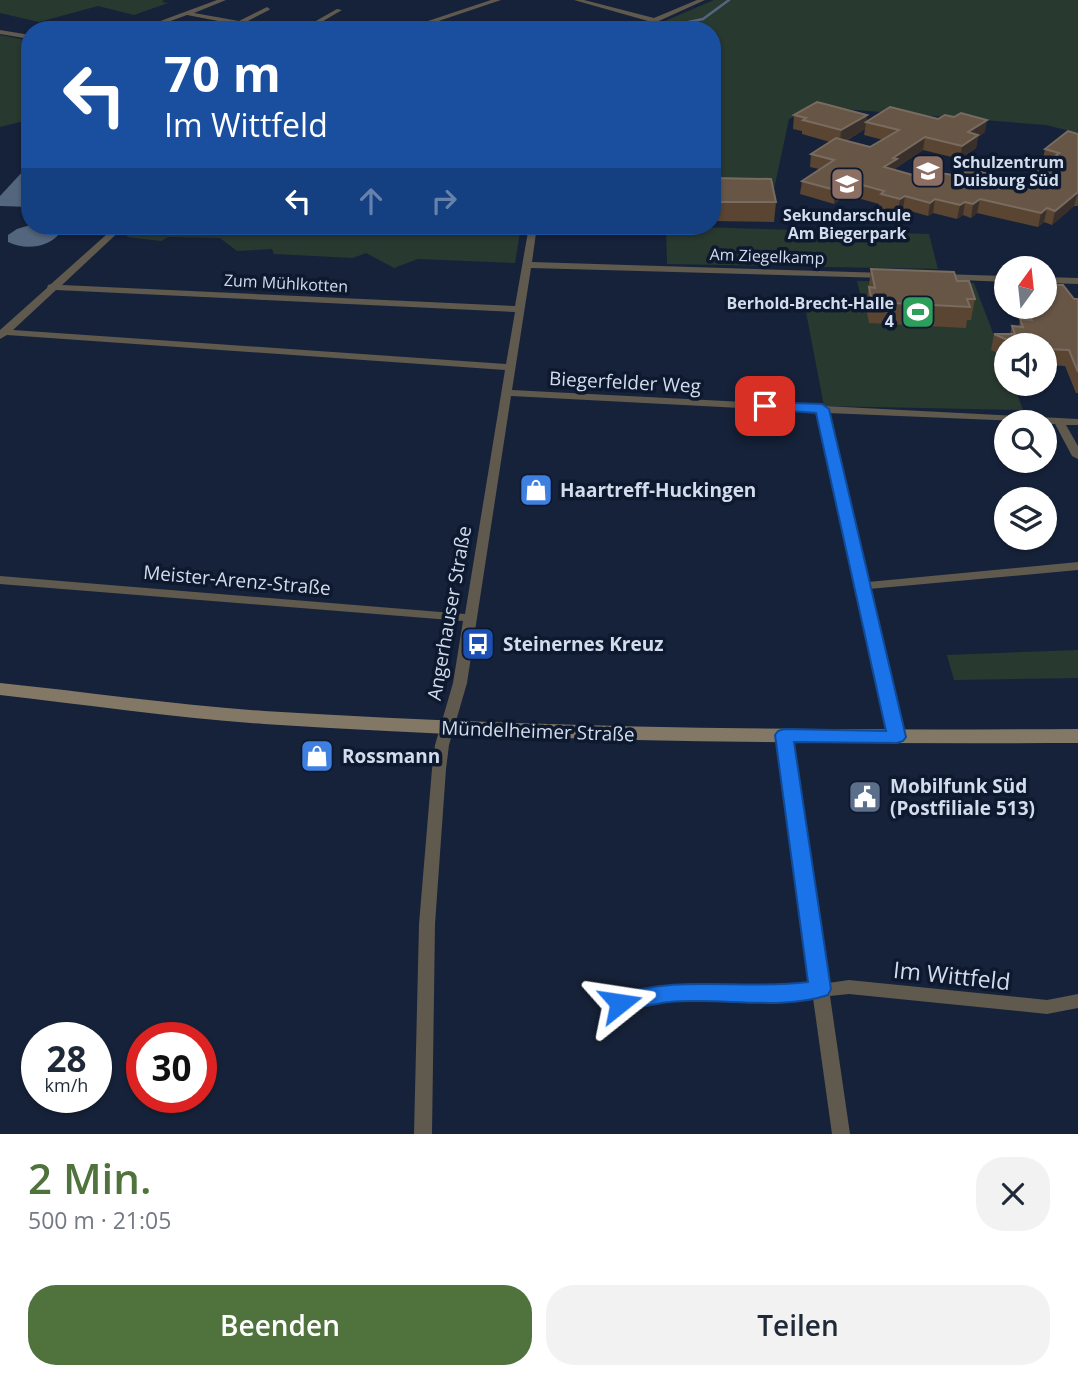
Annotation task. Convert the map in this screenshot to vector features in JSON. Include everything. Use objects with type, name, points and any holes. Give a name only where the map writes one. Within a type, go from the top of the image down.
[{"type":"main road","name":"Mündelheimer Straße","points":[[0,689],[261,717],[448,728],[897,737],[1078,736]]},
{"type":"street","points":[[164,21],[223,0]]},
{"type":"street","points":[[432,21],[498,0]]},
{"type":"street","points":[[577,0],[652,20],[702,0]]},
{"type":"street","points":[[319,21],[339,10],[328,5]]},
{"type":"street","points":[[244,21],[267,9]]},
{"type":"street","points":[[186,13],[229,21]]},
{"type":"street","points":[[0,32],[21,36]]},
{"type":"street","points":[[2,334],[111,235]]},
{"type":"street","name":"Angerhauser Straße","points":[[423,1134],[427,924],[439,769],[456,705],[532,235]]},
{"type":"street","name":"Am Ziegelkamp","points":[[527,265],[900,276]]},
{"type":"street","points":[[928,277],[994,279]]},
{"type":"street","points":[[1057,280],[1078,281]]},
{"type":"street","name":"Zum Mühlkotten","points":[[51,287],[519,309]]},
{"type":"street","points":[[2,334],[510,367]]},
{"type":"street","name":"Biegerfelder Weg","points":[[506,393],[1078,422]]},
{"type":"street","points":[[822,409],[897,737]]},
{"type":"street","points":[[1059,422],[1078,456]]},
{"type":"street","points":[[864,586],[1078,566]]},
{"type":"street","name":"Meister-Arenz-Straße","points":[[0,580],[470,618]]},
{"type":"street","points":[[784,735],[841,1134]]},
{"type":"street","name":"Im Wittfeld","points":[[620,1003],[648,995],[690,991],[794,993],[849,987],[1047,1007],[1078,1001]]},
{"type":"green space","points":[[0,0],[164,0],[162,2],[168,3],[134,15],[98,6],[43,21],[0,13]]},
{"type":"green space","points":[[714,0],[1078,0],[1078,133],[1046,125],[817,107],[789,119],[773,194],[721,195],[721,21],[665,21]]},
{"type":"green space","points":[[0,35],[21,39],[21,121],[0,127]]},
{"type":"green space","points":[[721,228],[929,234],[938,269],[667,264],[666,235],[721,235]]},
{"type":"green space","points":[[520,235],[515,263],[418,259],[394,268],[366,253],[353,258],[274,254],[272,249],[237,251],[220,238],[168,237],[161,241],[126,237]]},
{"type":"green space","points":[[857,281],[974,283],[994,336],[994,396],[1018,396],[1023,410],[824,406],[805,307],[864,309]]},
{"type":"green space","points":[[1078,650],[1078,678],[954,680],[947,655]]},
{"type":"water","points":[[21,173],[21,207],[0,206],[0,196]]},
{"type":"water","points":[[21,228],[21,235],[58,235],[42,245],[14,245],[8,242],[8,235]]},
{"type":"building","points":[[817,102],[867,115],[841,130],[794,115]]},
{"type":"building","points":[[890,107],[938,119],[945,115],[954,117],[961,113],[987,120],[968,132],[978,135],[962,146],[925,137],[884,167],[920,177],[933,172],[960,176],[969,169],[1020,182],[1059,153],[1045,149],[1068,131],[1078,134],[1078,192],[1055,211],[1047,208],[1041,213],[980,199],[973,204],[965,202],[960,205],[935,199],[930,203],[905,196],[900,199],[881,194],[884,191],[848,181],[835,190],[802,181],[834,160],[811,154],[836,138],[870,147],[899,130],[866,122]]},
{"type":"building","points":[[721,178],[771,179],[776,202],[721,202]]},
{"type":"building","points":[[871,269],[954,272],[957,281],[969,281],[975,299],[967,299],[970,307],[872,302],[869,287],[875,288]]},
{"type":"building","points":[[1057,285],[1063,285],[1074,299],[1078,299],[1078,372],[1069,350],[1057,350],[1057,333],[1015,333],[1012,326],[1023,327],[1020,319],[1057,319]]},
{"type":"waterway","points":[[693,21],[703,19],[729,0]]},
{"type":"place","name":"Schulzentrum Duisburg Süd","points":[[928,171]]},
{"type":"place","name":"Sekundarschule Am Biegerpark","points":[[847,184]]},
{"type":"place","name":"Berhold-Brecht-Halle 4","points":[[918,312]]},
{"type":"place","name":"Haartreff-Huckingen","points":[[536,490]]},
{"type":"place","name":"Steinernes Kreuz","points":[[478,644]]},
{"type":"place","name":"Rossmann","points":[[317,756]]},
{"type":"place","name":"Mobilfunk Süd (Postfiliale 513)","points":[[865,797]]},
{"type":"route","points":[[620,1003],[648,995],[690,991],[794,993],[820,989],[784,735],[897,737],[822,409],[765,406]]}]
